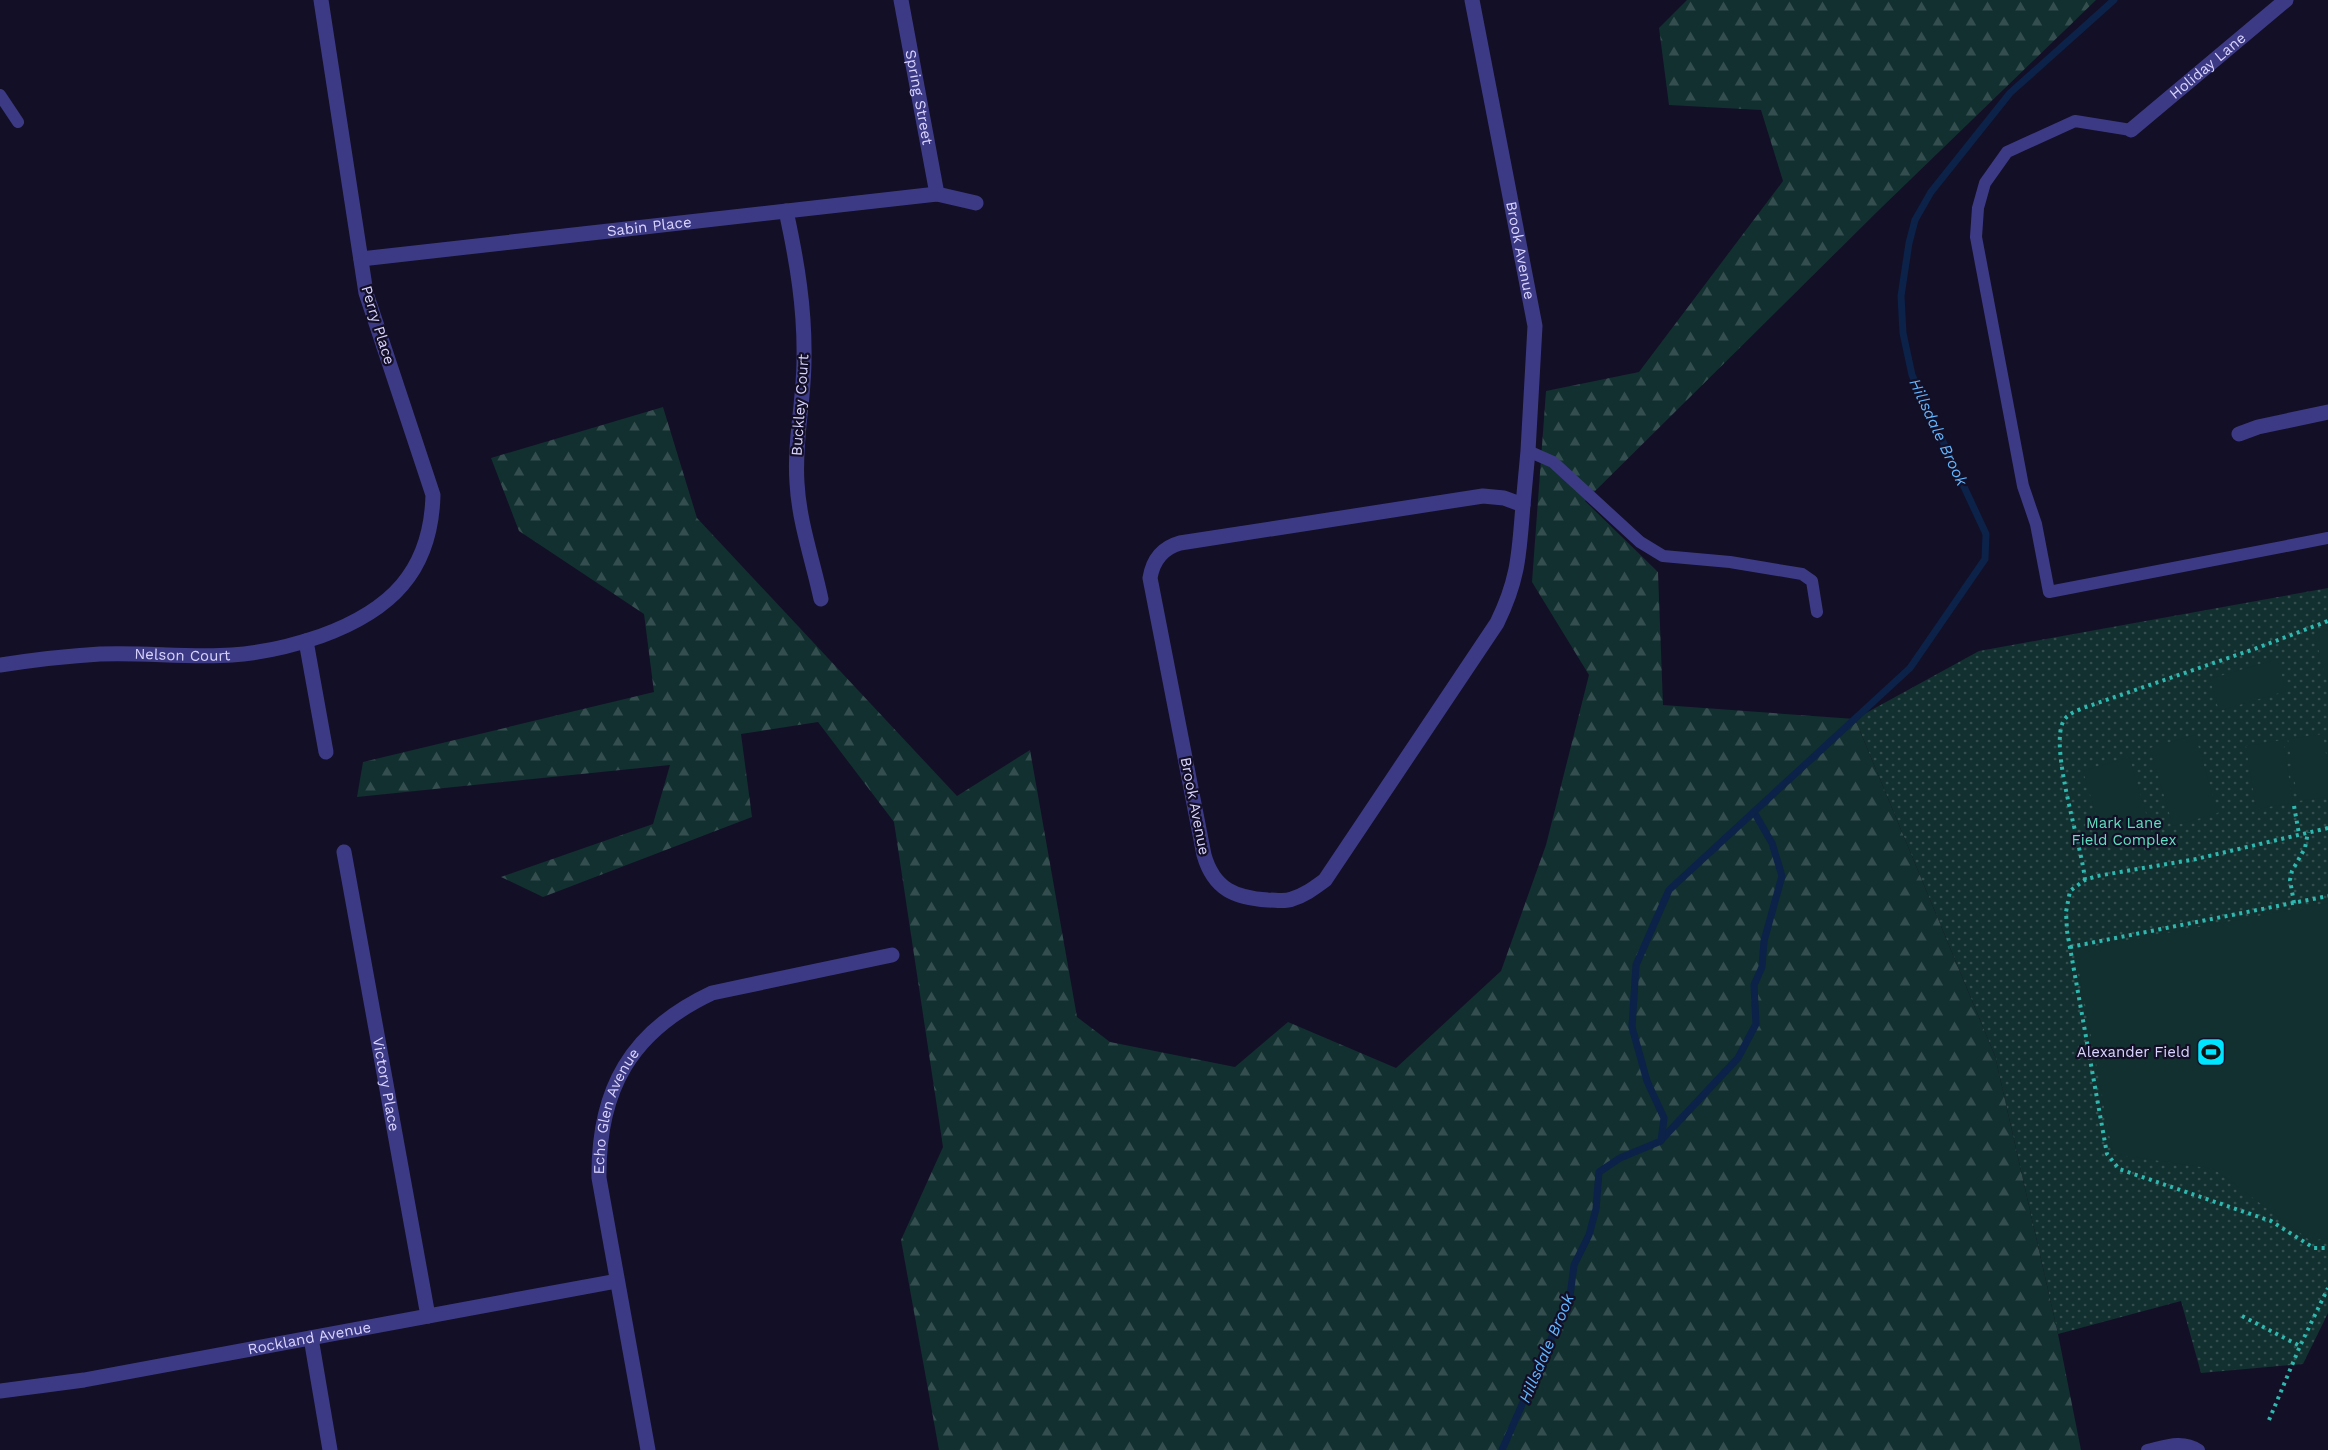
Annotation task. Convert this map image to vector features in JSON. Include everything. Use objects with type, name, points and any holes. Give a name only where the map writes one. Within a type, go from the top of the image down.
[{"type":"street","name":"Perry Place","points":[[321,0],[366,293],[433,495],[433,518],[426,545],[414,570],[400,589],[382,606],[360,620]]},
{"type":"street","name":"Spring Street","points":[[901,0],[937,194]]},
{"type":"street","name":"Brook Avenue","points":[[1472,0],[1535,326],[1528,451],[1518,566],[1510,595],[1497,622],[1324,880],[1311,891],[1286,901],[1247,899],[1231,893],[1217,882],[1207,866],[1204,855],[1150,578],[1153,565],[1161,552],[1180,543],[1483,496],[1504,498],[1523,505]]},
{"type":"street","name":"Holiday Lane","points":[[2131,130],[2286,0]]},
{"type":"street","name":"Sabin Place","points":[[361,259],[937,194]]},
{"type":"street","points":[[937,194],[976,203]]},
{"type":"street","name":"Buckley Court","points":[[786,211],[797,261],[803,311],[804,362],[796,451],[797,485],[801,514],[821,599]]},
{"type":"street","points":[[2239,434],[2258,427],[2328,412]]},
{"type":"street","name":"Nelson Court","points":[[0,665],[46,658],[101,654],[231,655],[278,649],[360,620]]},
{"type":"street","points":[[306,641],[326,752]]},
{"type":"street","name":"Victory Place","points":[[344,852],[428,1316]]},
{"type":"street","name":"Echo Glen Avenue","points":[[648,1450],[598,1178],[598,1146],[603,1116],[612,1089],[642,1041],[688,1004],[712,993],[892,955]]},
{"type":"street","name":"Rockland Avenue","points":[[0,1391],[84,1380],[617,1281]]},
{"type":"street","points":[[311,1338],[330,1450]]},
{"type":"lane","points":[[0,95],[18,122]]},
{"type":"lane","points":[[2131,130],[2075,122],[2007,152],[1985,183],[1978,208],[1976,237],[2023,486],[2036,524],[2049,592],[2328,538]]},
{"type":"lane","points":[[1528,451],[1553,462],[1640,542],[1663,556],[1730,562],[1802,574],[1812,581],[1817,612]]},
{"type":"lane","points":[[2147,1450],[2176,1443],[2191,1445],[2199,1450]]},
{"type":"path","points":[[2085,880],[2059,747],[2059,735],[2063,721],[2069,714],[2328,621]]},
{"type":"path","points":[[2294,806],[2298,834]]},
{"type":"path","points":[[2328,828],[2196,859],[2097,876],[2085,880],[2070,891],[2067,900],[2069,947],[2108,1154],[2119,1169],[2271,1221],[2314,1248],[2328,1248]]},
{"type":"path","points":[[2294,903],[2290,880],[2292,871],[2305,848],[2308,832]]},
{"type":"path","points":[[2069,947],[2328,896]]},
{"type":"path","points":[[2269,1419],[2328,1288]]},
{"type":"path","points":[[2242,1316],[2300,1346]]},
{"type":"green space","points":[[1687,0],[2096,0],[1880,209],[1585,501],[1658,572],[1663,705],[1855,719],[1995,1056],[2058,1334],[2081,1450],[939,1450],[901,1240],[943,1147],[894,822],[818,722],[741,734],[752,817],[543,897],[501,877],[653,824],[670,765],[357,797],[363,762],[654,692],[644,614],[519,531],[491,458],[663,407],[697,518],[957,796],[1030,750],[1077,1017],[1110,1042],[1235,1067],[1288,1022],[1396,1068],[1501,971],[1546,845],[1589,675],[1532,582],[1546,391],[1639,372],[1783,181],[1761,110],[1669,105],[1659,28]]},
{"type":"green space","name":"Mark Lane Field Complex","points":[[2328,588],[2328,1313],[2303,1364],[2201,1373],[2181,1301],[2058,1334],[1995,1056],[1855,719],[1979,651]]},
{"type":"green space","points":[[2328,630],[2328,684],[2314,634]]},
{"type":"green space","points":[[2277,659],[2286,691],[2219,711],[2210,679]]},
{"type":"green space","points":[[2323,734],[2328,767],[2328,797],[2298,801],[2288,739]]},
{"type":"green space","points":[[2195,735],[2218,813],[2173,826],[2150,748]]},
{"type":"green space","points":[[2283,740],[2293,803],[2256,809],[2246,746]]},
{"type":"green space","points":[[2129,757],[2152,833],[2106,847],[2083,771]]},
{"type":"green space","name":"Alexander Field","points":[[2328,903],[2328,1238],[2311,1241],[2214,1169],[2113,1154],[2075,950]]},
{"type":"waterway","name":"Hillsdale Brook","points":[[1502,1450],[1570,1296],[1574,1265],[1589,1235],[1596,1209],[1599,1172],[1620,1158],[1661,1141],[1664,1118],[1647,1081],[1632,1027],[1636,965],[1669,890],[1910,668],[1985,559],[1986,534],[1912,375],[1903,333],[1901,296],[1909,243],[1915,220],[1931,192],[2010,93],[2114,0]]},
{"type":"waterway","name":"Hillsdale Brook","points":[[1662,1139],[1738,1058],[1756,1024],[1754,985],[1762,967],[1764,941],[1782,876],[1772,843],[1754,812]]},
{"type":"place","name":"Alexander Field","points":[[2211,1052]]}]
